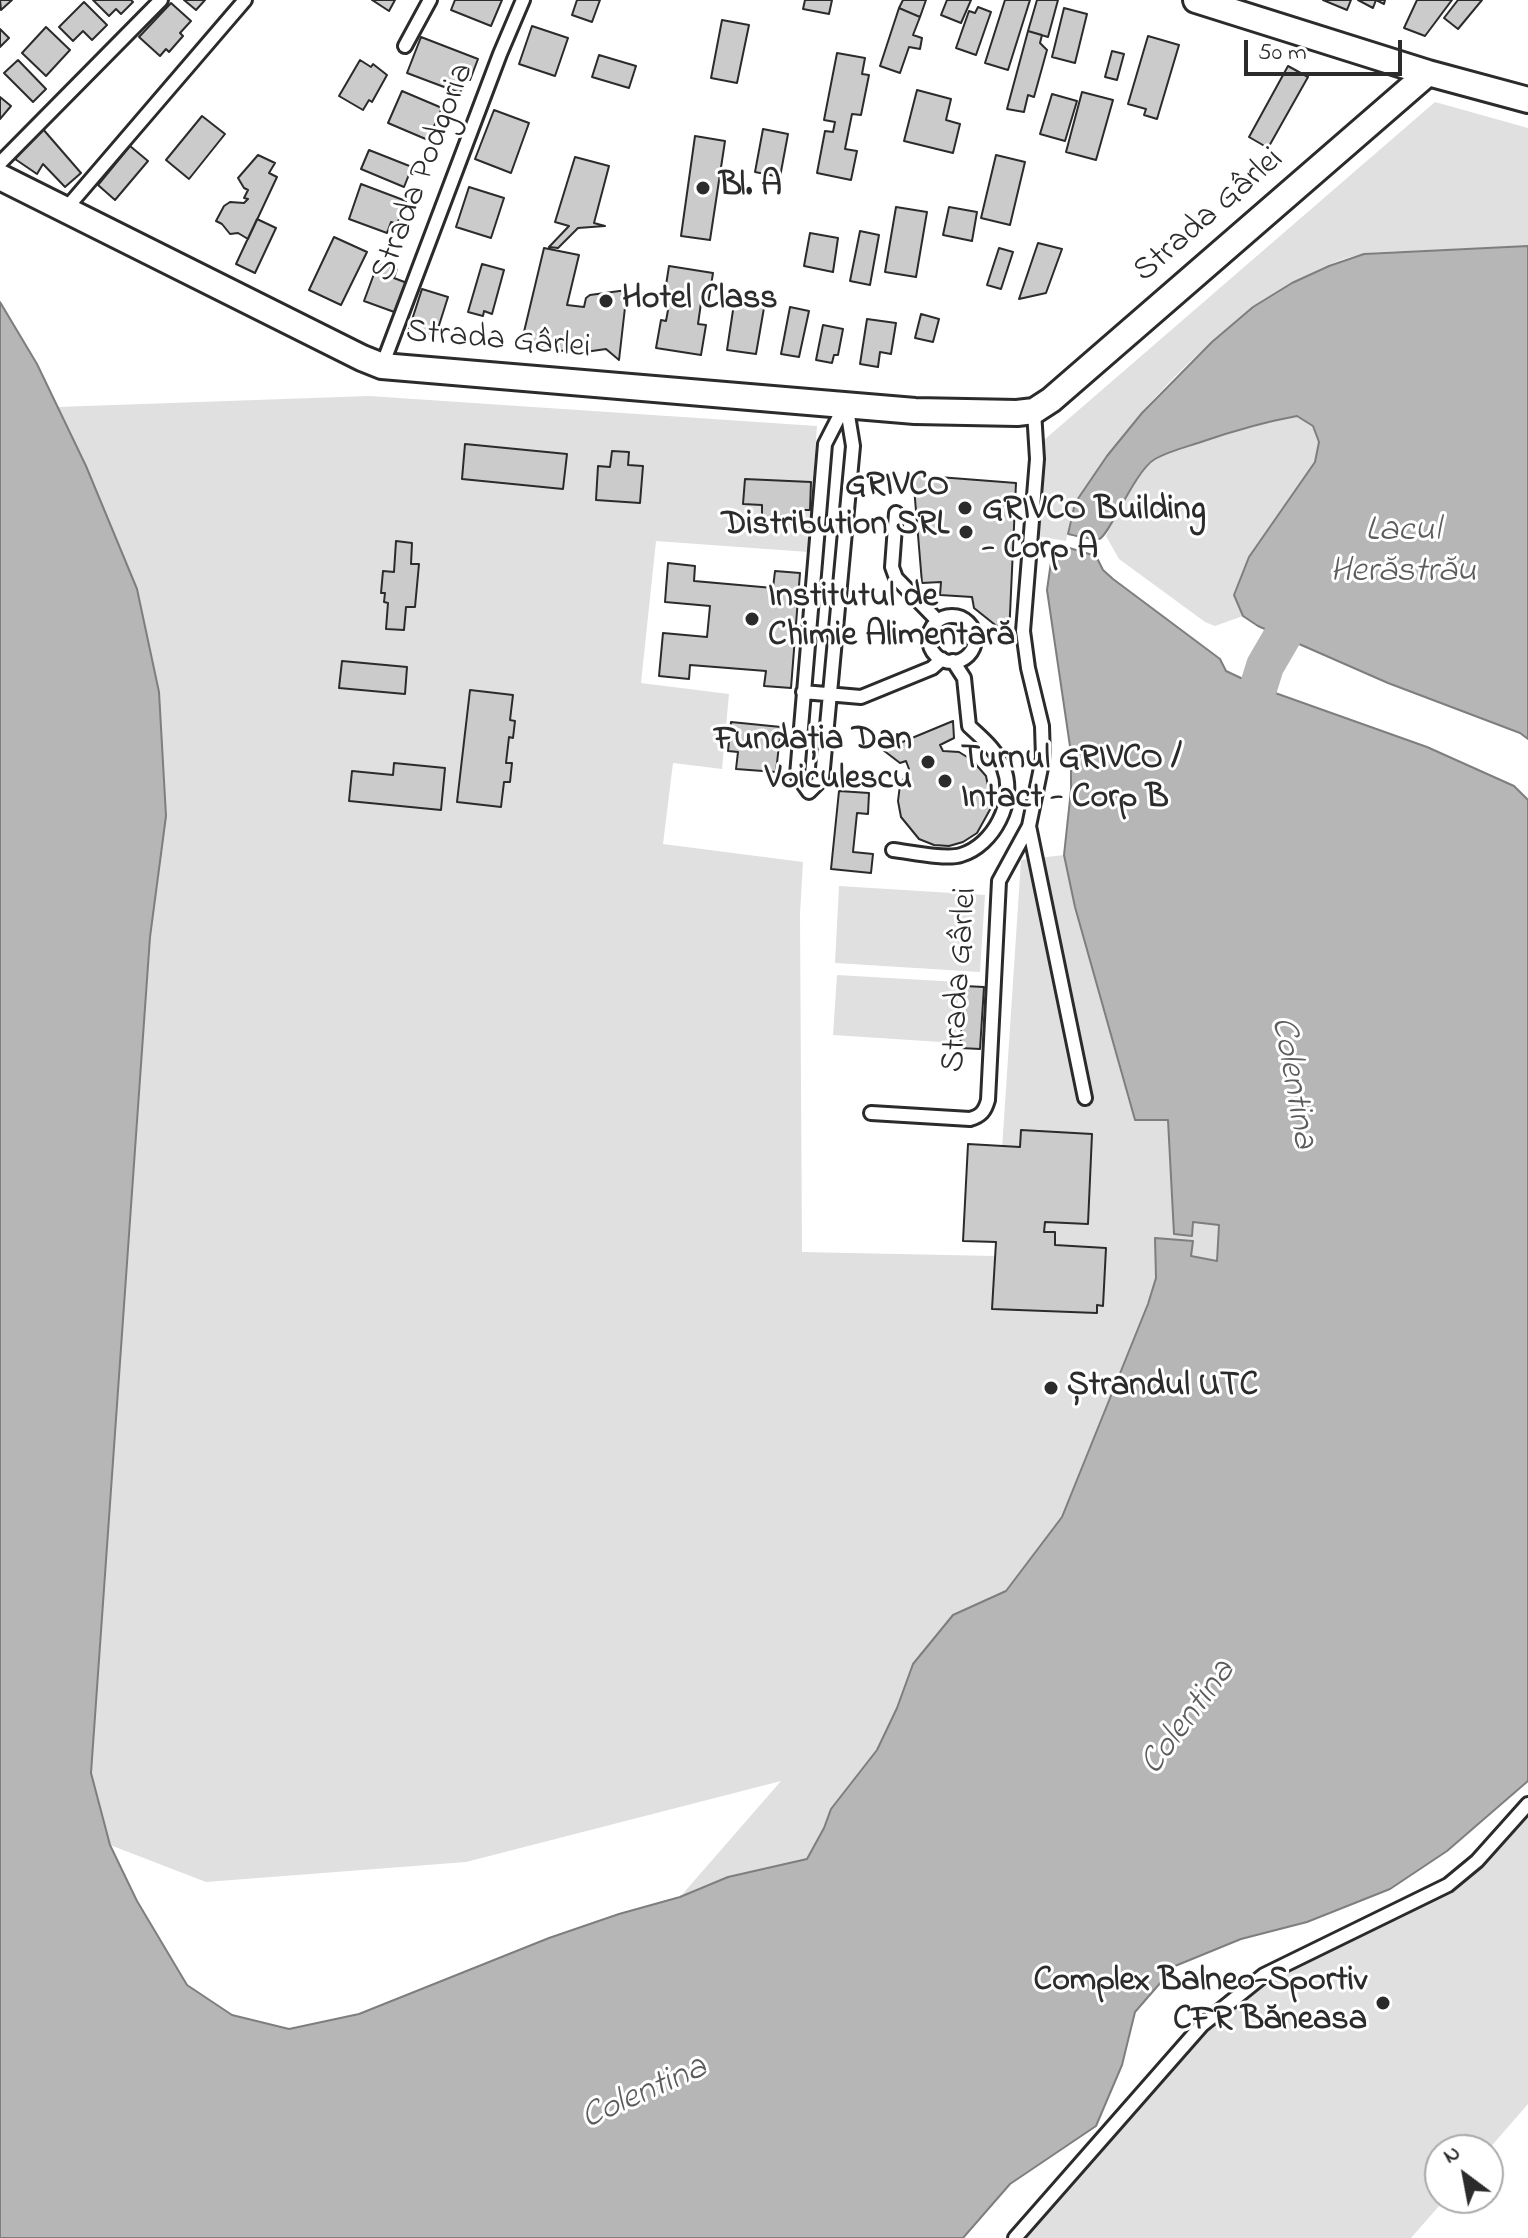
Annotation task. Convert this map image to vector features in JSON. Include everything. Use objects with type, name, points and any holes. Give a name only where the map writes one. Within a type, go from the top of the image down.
[{"type":"street","points":[[1196,0],[1428,73],[1528,100]]},
{"type":"street","name":"Strada Gârlei","points":[[0,177],[382,366],[915,411],[1017,413],[1034,411],[1051,400],[1428,73]]},
{"type":"lane","points":[[0,163],[161,0]]},
{"type":"lane","points":[[64,211],[245,0]]},
{"type":"lane","points":[[405,46],[430,0]]},
{"type":"lane","name":"Strada Podgoria","points":[[382,366],[523,0]]},
{"type":"lane","points":[[846,403],[853,446],[831,696],[822,779],[809,792],[797,775],[825,444],[846,403]]},
{"type":"lane","name":"Strada Gârlei","points":[[871,1113],[970,1119],[978,1117],[986,1109],[999,881],[1029,826],[1043,758],[1042,726],[1023,631],[1037,459],[1034,411]]},
{"type":"lane","points":[[896,513],[892,567],[896,578],[938,621]]},
{"type":"lane","points":[[814,565],[842,568]]},
{"type":"lane","points":[[944,617],[958,617],[964,619],[973,630],[974,644],[960,660],[948,660],[936,655],[929,641],[929,633],[944,617]]},
{"type":"lane","points":[[803,692],[861,697],[948,660]]},
{"type":"lane","points":[[893,850],[958,857],[975,849],[989,837],[1006,802],[1005,771],[995,750],[969,726],[964,678],[948,660]]},
{"type":"lane","points":[[1029,826],[1085,1098]]},
{"type":"lane","points":[[1015,2238],[1219,2008],[1264,1975],[1448,1885],[1477,1861],[1528,1804]]},
{"type":"shaded area","points":[[1435,102],[1528,128],[1528,246],[1363,254],[1323,267],[1280,291],[1237,321],[1194,358],[1155,398],[1120,439],[1092,479],[1071,517],[1066,541],[1031,535],[1037,451],[1044,440]]},
{"type":"shaded area","points":[[369,396],[817,426],[808,552],[656,541],[641,683],[729,694],[722,769],[673,763],[663,844],[803,862],[800,914],[802,1252],[995,1256],[1021,860],[1064,855],[1075,907],[1134,1120],[1168,1120],[1174,1234],[1192,1222],[1220,1225],[1217,1261],[1191,1256],[1193,1241],[1155,1238],[1156,1278],[1148,1304],[1062,1517],[1005,1591],[953,1615],[913,1664],[877,1750],[831,1809],[807,1859],[728,1877],[680,1897],[781,1781],[466,1862],[206,1882],[110,1845],[91,1773],[150,937],[166,816],[159,692],[137,589],[57,407]]},
{"type":"shaded area","points":[[1297,416],[1313,426],[1319,442],[1315,462],[1249,557],[1234,594],[1243,616],[1215,626],[1205,622],[1119,559],[1106,536],[1131,486],[1154,461],[1214,436]]},
{"type":"shaded area","points":[[839,886],[985,895],[980,972],[835,963]]},
{"type":"shaded area","points":[[837,975],[959,982],[956,1043],[833,1035]]},
{"type":"shaded area","name":"Complex Balneo-Sportiv CFR Băneasa","points":[[1528,1815],[1528,2104],[1502,2134],[1424,2134],[1424,2214],[1432,2214],[1411,2238],[1026,2238],[1209,2027],[1267,1980],[1449,1892],[1505,1842]]},
{"type":"water","name":"Lacul Herăstrău","points":[[1528,246],[1528,739],[1520,733],[1388,683],[1258,626],[1243,616],[1234,595],[1249,557],[1315,462],[1319,442],[1313,426],[1297,416],[1237,431],[1160,456],[1139,476],[1099,539],[1068,534],[1075,503],[1142,413],[1212,342],[1253,307],[1292,283],[1364,254]]},
{"type":"water","points":[[0,302],[37,364],[86,466],[137,589],[159,692],[166,816],[150,937],[91,1773],[110,1845],[137,1901],[187,1985],[232,2015],[289,2029],[359,2014],[549,1938],[680,1897],[728,1877],[807,1859],[831,1809],[877,1750],[913,1664],[953,1615],[1006,1591],[1062,1517],[1148,1304],[1156,1278],[1155,1238],[1193,1241],[1191,1256],[1217,1261],[1219,1225],[1193,1222],[1192,1236],[1174,1234],[1168,1120],[1135,1120],[1075,907],[1064,855],[1071,790],[1071,753],[1047,590],[1052,555],[1066,547],[1096,556],[1103,570],[1113,579],[1220,659],[1226,671],[1243,679],[1248,676],[1264,684],[1264,689],[1427,747],[1514,786],[1528,800],[1528,1781],[1447,1851],[1390,1889],[1307,1922],[1241,1939],[1175,1966],[1135,2012],[1122,2065],[1096,2126],[1010,2184],[963,2238],[0,2238]]},
{"type":"building","points":[[0,0],[12,0],[1,10]]},
{"type":"building","points":[[93,0],[133,2],[121,14],[116,9],[109,16]]},
{"type":"building","points":[[184,0],[205,0],[196,10]]},
{"type":"building","points":[[372,0],[395,0],[389,11]]},
{"type":"building","points":[[455,0],[502,0],[491,26],[451,10]]},
{"type":"building","points":[[577,0],[600,0],[592,22],[572,15]]},
{"type":"building","points":[[805,0],[832,0],[829,14],[803,9]]},
{"type":"building","points":[[903,0],[926,0],[920,17],[899,8]]},
{"type":"building","points":[[947,0],[971,0],[961,23],[941,15]]},
{"type":"building","points":[[1005,0],[1030,0],[1008,70],[985,63]]},
{"type":"building","points":[[1037,0],[1058,0],[1048,37],[1028,31]]},
{"type":"building","points":[[1323,0],[1351,0],[1347,10]]},
{"type":"building","points":[[1358,0],[1376,0],[1373,8]]},
{"type":"building","points":[[1417,0],[1452,0],[1425,36],[1404,28]]},
{"type":"building","points":[[1458,0],[1482,0],[1458,29],[1444,18]]},
{"type":"building","points":[[84,2],[107,25],[92,40],[83,31],[73,41],[59,27]]},
{"type":"building","points":[[171,3],[191,21],[169,52],[166,49],[160,56],[139,37]]},
{"type":"building","points":[[978,7],[991,12],[976,55],[956,48],[969,11],[975,13]]},
{"type":"building","points":[[899,8],[920,17],[913,35],[922,38],[920,49],[909,47],[900,73],[880,66]]},
{"type":"building","points":[[1064,8],[1087,14],[1075,63],[1052,57]]},
{"type":"building","points":[[722,20],[749,25],[737,83],[711,78]]},
{"type":"building","points":[[532,26],[568,38],[555,76],[519,64]]},
{"type":"building","points":[[46,27],[70,50],[46,76],[22,53]]},
{"type":"building","points":[[0,29],[9,38],[0,47]]},
{"type":"building","points":[[1028,31],[1042,35],[1040,43],[1047,50],[1034,97],[1028,95],[1024,112],[1007,109]]},
{"type":"building","points":[[1148,36],[1179,45],[1157,119],[1144,115],[1146,109],[1128,104]]},
{"type":"building","points":[[421,37],[478,59],[470,80],[466,78],[460,93],[407,73]]},
{"type":"building","points":[[1112,51],[1124,54],[1117,80],[1105,77]]},
{"type":"building","points":[[837,53],[865,58],[862,74],[869,75],[861,115],[852,114],[845,149],[857,151],[851,180],[817,173],[825,131],[833,132],[835,122],[824,120]]},
{"type":"building","points":[[599,55],[636,66],[629,88],[592,77]]},
{"type":"building","points":[[18,60],[46,89],[33,102],[4,73]]},
{"type":"building","points":[[360,60],[371,67],[373,64],[387,75],[372,102],[369,100],[363,110],[339,96]]},
{"type":"building","points":[[1288,66],[1308,77],[1268,148],[1249,137]]},
{"type":"building","points":[[917,90],[951,99],[946,120],[960,124],[953,153],[904,141]]},
{"type":"building","points":[[402,91],[442,108],[428,140],[388,123]]},
{"type":"building","points":[[1082,92],[1113,100],[1096,160],[1066,152]]},
{"type":"building","points":[[1052,94],[1077,101],[1065,141],[1040,134]]},
{"type":"building","points":[[0,97],[11,106],[0,119]]},
{"type":"building","points":[[494,110],[529,123],[511,173],[475,159]]},
{"type":"building","points":[[202,116],[225,134],[189,179],[166,160]]},
{"type":"building","points":[[42,128],[81,173],[65,187],[43,164],[37,174],[15,159]]},
{"type":"building","points":[[763,129],[788,134],[780,177],[755,172]]},
{"type":"building","name":"Bl. A","points":[[695,136],[725,141],[710,240],[681,236]]},
{"type":"building","points":[[130,146],[148,161],[115,200],[98,185]]},
{"type":"building","points":[[369,150],[412,167],[404,187],[361,169]]},
{"type":"building","points":[[258,155],[275,163],[269,173],[277,177],[248,239],[238,233],[230,234],[216,221],[224,206],[230,202],[244,203],[248,199],[244,198],[248,190],[238,178]]},
{"type":"building","points":[[996,155],[1025,162],[1010,225],[981,218]]},
{"type":"building","points":[[575,157],[609,166],[594,223],[605,226],[578,228],[558,248],[549,247],[569,226],[555,222]]},
{"type":"building","points":[[361,184],[406,201],[397,224],[391,222],[387,233],[349,219]]},
{"type":"building","points":[[469,187],[504,198],[491,238],[456,227]]},
{"type":"building","points":[[896,207],[927,212],[916,277],[885,272]]},
{"type":"building","points":[[949,207],[977,212],[972,241],[943,235]]},
{"type":"building","points":[[257,219],[276,228],[255,273],[236,264]]},
{"type":"building","points":[[860,231],[879,235],[870,285],[850,281]]},
{"type":"building","points":[[810,233],[838,238],[833,272],[804,266]]},
{"type":"building","points":[[334,237],[367,252],[341,305],[309,290]]},
{"type":"building","points":[[1038,243],[1062,249],[1046,293],[1019,299]]},
{"type":"building","name":"Hotel Class","points":[[544,248],[579,255],[567,305],[584,307],[590,295],[627,290],[619,360],[606,349],[585,352],[547,350],[523,336]]},
{"type":"building","points":[[999,248],[1013,252],[1001,289],[987,285]]},
{"type":"building","points":[[378,263],[397,269],[394,278],[407,283],[397,313],[364,301]]},
{"type":"building","points":[[482,264],[504,270],[492,314],[484,311],[483,316],[468,312]]},
{"type":"building","points":[[669,266],[713,273],[708,304],[701,303],[698,324],[706,325],[701,355],[656,348],[661,320],[666,321],[670,299],[664,298]]},
{"type":"building","points":[[422,289],[448,297],[435,338],[409,329]]},
{"type":"building","points":[[735,297],[765,302],[756,354],[727,350]]},
{"type":"building","points":[[790,307],[809,311],[799,357],[781,354]]},
{"type":"building","points":[[921,314],[939,319],[933,342],[915,338]]},
{"type":"building","points":[[867,319],[896,323],[891,354],[880,352],[878,367],[860,364]]},
{"type":"building","points":[[823,325],[843,329],[838,355],[834,355],[832,363],[816,360]]},
{"type":"building","points":[[465,444],[567,454],[563,489],[462,479]]},
{"type":"building","points":[[612,451],[629,452],[628,465],[643,466],[640,503],[596,500],[598,466],[610,467]]},
{"type":"building","name":"GRIVCO Building - Corp A","points":[[913,475],[1016,483],[1009,636],[974,608],[972,597],[940,595],[941,582],[922,583]]},
{"type":"building","points":[[745,479],[811,482],[810,510],[803,510],[802,520],[762,519],[762,505],[743,504]]},
{"type":"building","points":[[396,541],[412,543],[411,564],[419,564],[415,607],[406,607],[404,630],[386,629],[388,603],[384,602],[385,593],[381,593],[383,571],[394,572]]},
{"type":"building","name":"Institutul de Chimie Alimentară","points":[[668,563],[695,566],[694,581],[773,588],[775,571],[800,573],[791,688],[764,686],[766,671],[690,665],[689,679],[659,676],[663,633],[707,637],[710,606],[665,602]]},
{"type":"building","points":[[342,661],[407,667],[405,694],[339,688]]},
{"type":"building","points":[[470,690],[513,695],[510,720],[515,721],[513,738],[509,737],[506,763],[512,763],[510,782],[504,782],[501,807],[457,802]]},
{"type":"building","name":"Turnul GRIVCO / Intact - Corp B","points":[[953,721],[954,738],[940,745],[943,751],[959,752],[972,760],[986,776],[992,806],[977,833],[949,846],[934,845],[919,839],[901,817],[898,801],[900,785],[909,769],[906,761],[900,763],[883,750]]},
{"type":"building","points":[[731,722],[781,727],[776,772],[736,769],[738,752],[728,751]]},
{"type":"building","points":[[394,763],[445,768],[441,810],[349,801],[352,771],[393,775]]},
{"type":"building","points":[[839,791],[869,793],[868,814],[857,813],[853,852],[873,854],[871,873],[831,869]]},
{"type":"building","points":[[964,986],[984,987],[980,1049],[960,1048]]},
{"type":"building","points":[[1021,1130],[1092,1134],[1088,1224],[1045,1222],[1044,1232],[1055,1232],[1055,1245],[1106,1248],[1103,1306],[1097,1305],[1097,1313],[992,1309],[996,1242],[963,1241],[968,1144],[1020,1147]]},
{"type":"waterway","name":"Colentina","points":[[1245,731],[1265,666],[1308,592]]},
{"type":"place","name":"Bl. A","points":[[703,188]]},
{"type":"place","name":"Hotel Class","points":[[606,301]]},
{"type":"place","name":"GRIVCO Distribution SRL","points":[[965,508]]},
{"type":"place","name":"GRIVCO Building - Corp A","points":[[966,532]]},
{"type":"place","name":"Institutul de Chimie Alimentară","points":[[752,619]]},
{"type":"place","name":"Fundația Dan Voiculescu","points":[[928,762]]},
{"type":"place","name":"Turnul GRIVCO / Intact - Corp B","points":[[945,781]]},
{"type":"place","name":"Ștrandul UTC","points":[[1051,1388]]},
{"type":"place","name":"Complex Balneo-Sportiv CFR Băneasa","points":[[1383,2003]]}]
